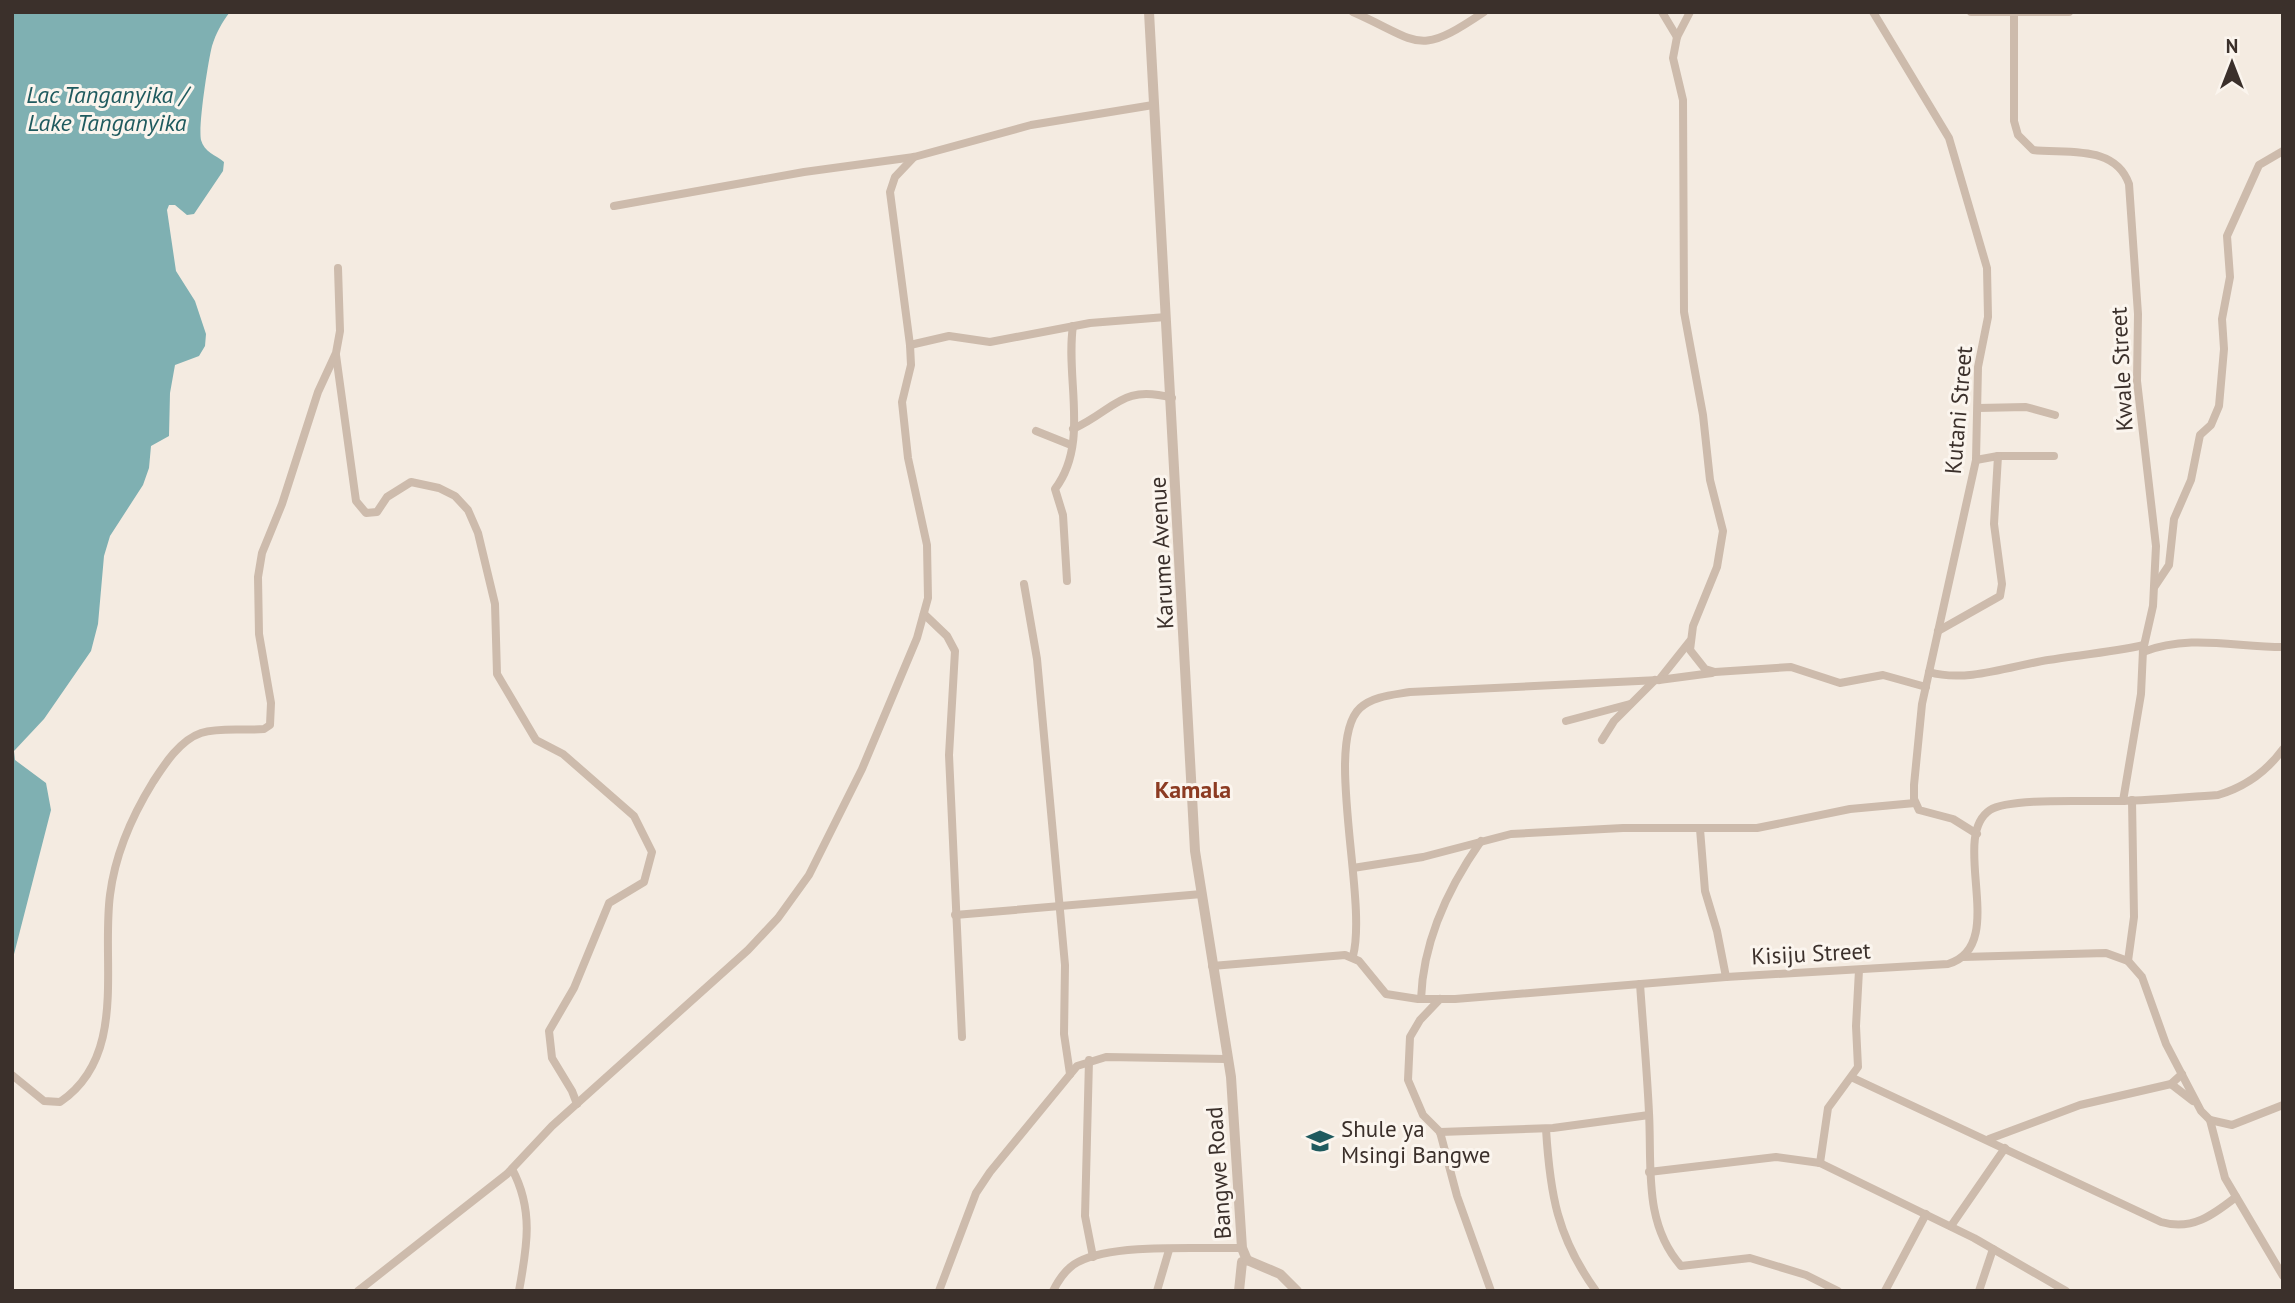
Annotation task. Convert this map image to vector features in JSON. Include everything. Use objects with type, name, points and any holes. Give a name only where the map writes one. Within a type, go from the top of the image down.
[{"type":"street","name":"Karume Avenue","points":[[1149,12],[1195,851],[1232,1089]]},
{"type":"street","points":[[1353,12],[1409,40],[1421,43],[1439,39],[1485,12]]},
{"type":"street","points":[[1662,12],[1677,37]]},
{"type":"street","points":[[1602,740],[1614,721],[1657,680],[1690,640],[1717,567],[1723,531],[1710,478],[1703,415],[1684,312],[1683,100],[1674,67],[1677,37],[1690,12]]},
{"type":"street","name":"Kutani Street","points":[[1873,12],[1949,138],[1987,268],[1988,317],[1978,367],[1976,460],[1926,687],[1916,751],[1915,803]]},
{"type":"street","points":[[1971,12],[2014,15],[2069,12]]},
{"type":"street","name":"Kwale Street","points":[[2014,15],[2013,99],[2018,135],[2033,150],[2083,152],[2106,158],[2125,173],[2129,184],[2138,314],[2137,381],[2157,546],[2128,801],[2134,917],[2128,961]]},
{"type":"street","points":[[614,206],[804,172],[914,157],[1031,125],[1153,104]]},
{"type":"street","points":[[2154,586],[2169,565],[2174,519],[2191,480],[2200,435],[2211,425],[2219,406],[2224,349],[2222,319],[2230,277],[2228,236],[2259,164],[2283,151]]},
{"type":"street","points":[[358,1291],[512,1169],[577,1104],[748,950],[778,918],[809,875],[862,769],[917,638],[928,598],[927,545],[908,458],[902,402],[911,365],[910,345],[890,192],[895,177],[914,157]]},
{"type":"street","points":[[12,1075],[21,1079],[44,1101],[60,1102],[75,1089],[98,1056],[106,1028],[106,940],[110,891],[125,838],[160,769],[199,734],[264,729],[270,725],[273,718],[256,601],[260,565],[318,392],[336,353],[340,331],[338,268]]},
{"type":"street","points":[[910,345],[949,336],[990,342],[1073,326],[1166,317]]},
{"type":"street","points":[[1067,581],[1063,515],[1055,489],[1063,478],[1073,429],[1070,358],[1073,326]]},
{"type":"street","points":[[336,353],[356,501],[366,513],[377,512],[387,497],[411,482],[439,488],[455,496],[468,510],[478,533],[495,604],[496,674],[536,740],[562,754],[634,816],[652,852],[644,882],[609,903],[574,988],[549,1031],[552,1058],[561,1070],[577,1104]]},
{"type":"street","points":[[1073,429],[1090,422],[1125,396],[1152,393],[1171,398]]},
{"type":"street","points":[[1978,408],[2026,407],[2055,415]]},
{"type":"street","points":[[1036,431],[1071,445]]},
{"type":"street","points":[[1976,460],[1998,456],[2054,456]]},
{"type":"street","points":[[1938,631],[2000,596],[2002,584],[1994,524],[1998,456]]},
{"type":"street","points":[[1024,584],[1037,659],[1057,906],[1065,965],[1064,1034],[1070,1074]]},
{"type":"street","points":[[924,614],[947,636],[954,651],[949,755],[962,1037]]},
{"type":"street","points":[[1690,640],[1690,650],[1695,660],[1705,669],[1721,672]]},
{"type":"street","points":[[1929,672],[1955,676],[2051,660],[2204,641],[2283,647]]},
{"type":"street","points":[[1212,966],[1353,956],[1358,913],[1343,778],[1348,729],[1361,707],[1374,699],[1410,692],[1657,680],[1791,667],[1840,683],[1883,675],[1926,687]]},
{"type":"street","points":[[1566,722],[1630,704]]},
{"type":"street","points":[[1963,957],[1975,938],[1977,834],[1986,812],[1996,807],[2128,801],[2232,791],[2263,771],[2283,749]]},
{"type":"street","points":[[1353,868],[1423,857],[1481,841],[1529,832],[1757,828],[1850,809],[1915,803],[1919,810],[1953,819],[1977,834]]},
{"type":"street","points":[[1700,829],[1705,891],[1717,931],[1726,977]]},
{"type":"street","points":[[1421,999],[1424,963],[1433,931],[1456,878],[1481,841]]},
{"type":"street","points":[[955,915],[1202,894]]},
{"type":"street","name":"Kisiju Street","points":[[1353,956],[1381,992],[1421,999],[1948,964],[1963,957],[2106,953],[2128,961]]},
{"type":"street","points":[[2128,961],[2142,977],[2161,1034],[2196,1103]]},
{"type":"street","points":[[1820,1163],[1828,1108],[1858,1068],[1856,1026],[1859,970]]},
{"type":"street","points":[[1640,984],[1649,1115],[1649,1172],[1656,1220],[1664,1242],[1681,1266],[1749,1258],[1805,1275],[1838,1291]]},
{"type":"street","points":[[1440,999],[1414,1028],[1408,1064],[1413,1097],[1423,1115],[1440,1132],[1457,1196],[1491,1291]]},
{"type":"street","points":[[939,1291],[976,1193],[989,1171],[1070,1074],[1089,1060],[1106,1057],[1226,1059]]},
{"type":"street","points":[[1089,1060],[1085,1216],[1093,1257]]},
{"type":"street","points":[[1989,1139],[2080,1105],[2171,1084],[2182,1074]]},
{"type":"street","points":[[1853,1078],[2173,1226],[2202,1221],[2236,1197]]},
{"type":"street","points":[[2171,1084],[2196,1103],[2210,1120],[2220,1166],[2283,1276]]},
{"type":"street","name":"Bangwe Road","points":[[1232,1089],[1241,1248],[1247,1259],[1242,1262],[1239,1291]]},
{"type":"street","points":[[2210,1120],[2232,1125],[2283,1105]]},
{"type":"street","points":[[1440,1132],[1546,1129],[1649,1115]]},
{"type":"street","points":[[1546,1129],[1548,1176],[1559,1223],[1578,1267],[1595,1291]]},
{"type":"street","points":[[1951,1226],[2005,1148]]},
{"type":"street","points":[[1649,1172],[1776,1157],[1820,1163],[1951,1226],[2066,1291]]},
{"type":"street","points":[[512,1169],[521,1185],[527,1212],[528,1244],[519,1291]]},
{"type":"street","points":[[1885,1291],[1926,1214]]},
{"type":"street","points":[[1053,1291],[1066,1271],[1093,1257],[1169,1250],[1241,1248]]},
{"type":"street","points":[[1979,1291],[1993,1249]]},
{"type":"street","points":[[1157,1291],[1169,1250]]},
{"type":"street","points":[[1247,1259],[1280,1274],[1297,1291]]},
{"type":"water","name":"Lac Tanganyika / Lake Tanganyika","points":[[12,12],[230,12],[219,28],[212,46],[200,133],[207,150],[224,162],[223,171],[194,214],[187,215],[175,205],[169,205],[167,210],[176,271],[195,301],[206,334],[205,346],[199,356],[175,365],[170,393],[169,436],[151,446],[149,468],[143,485],[110,536],[104,556],[98,624],[91,651],[44,719],[14,751],[15,760],[46,783],[51,810],[12,962]]},
{"type":"place","name":"Shule ya Msingi Bangwe","points":[[1320,1141]]},
{"type":"district","name":"Kamala","points":[[1193,789]]}]
